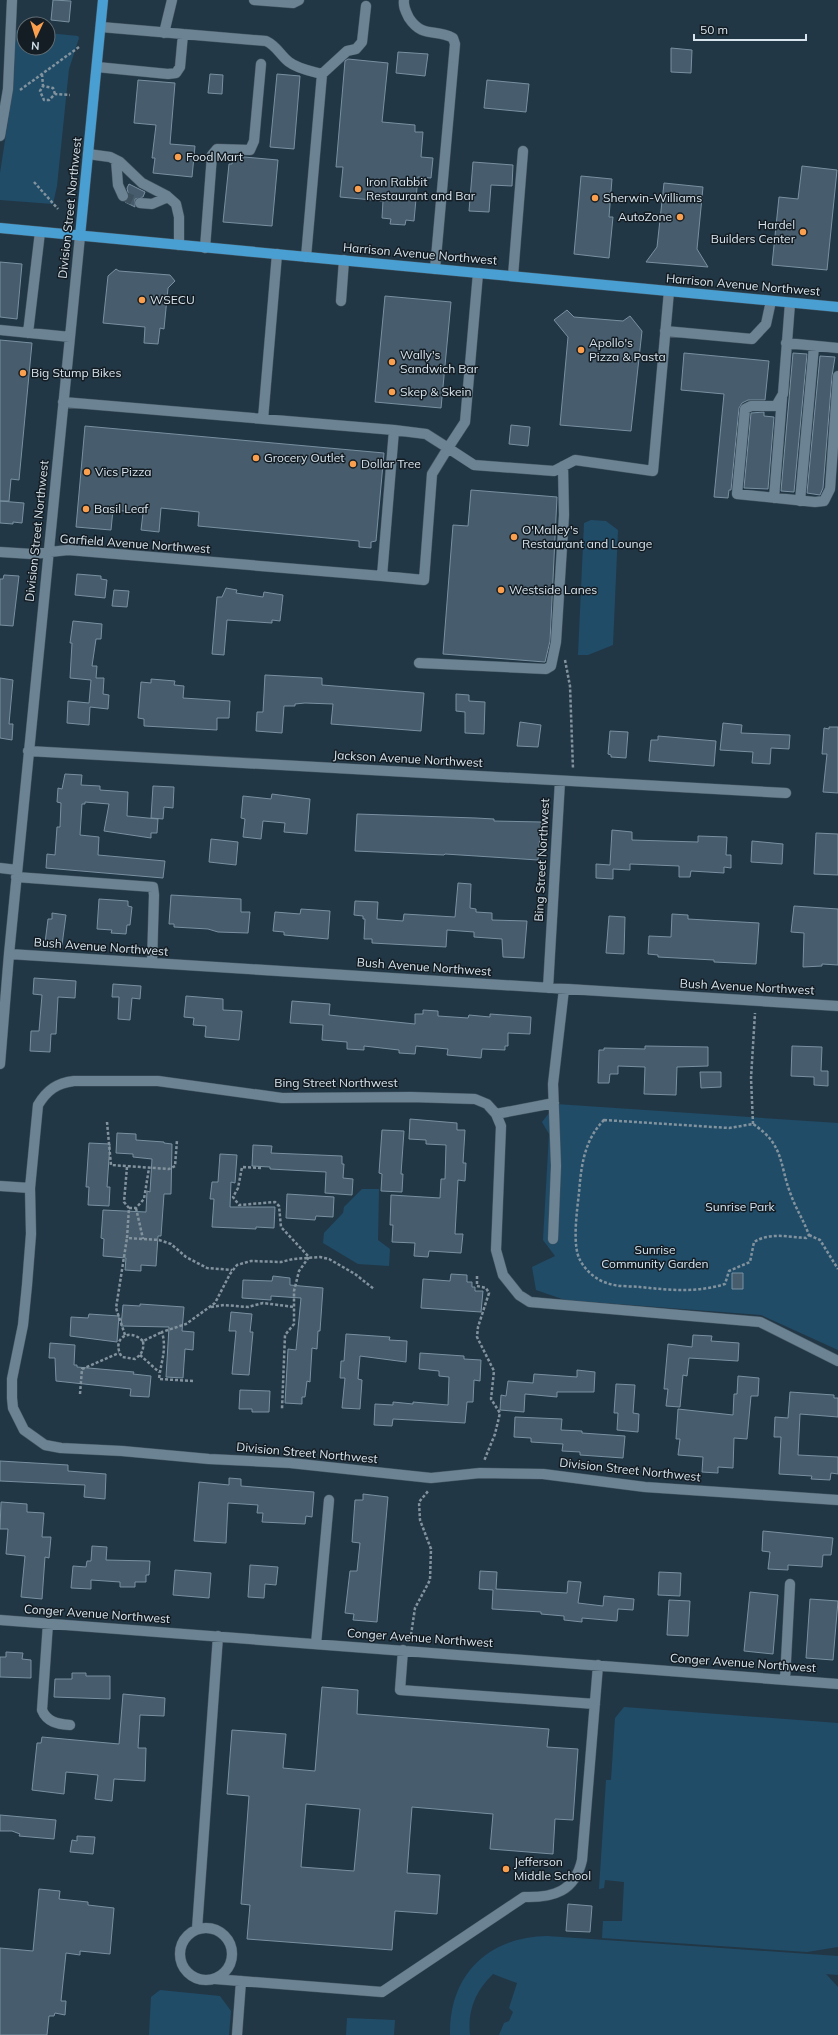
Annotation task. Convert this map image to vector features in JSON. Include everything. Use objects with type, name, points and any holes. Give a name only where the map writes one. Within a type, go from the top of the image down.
[{"type":"main road","name":"Division Street Northwest","points":[[80,236],[103,0]]},
{"type":"main road","name":"Harrison Avenue Northwest","points":[[0,228],[838,307]]},
{"type":"street","points":[[0,136],[6,99],[12,0]]},
{"type":"street","points":[[164,33],[172,0]]},
{"type":"street","points":[[254,0],[293,3],[299,0]]},
{"type":"street","points":[[404,0],[405,12],[420,30],[446,34],[453,38],[455,44],[435,269]]},
{"type":"street","points":[[306,257],[322,74],[347,51],[356,49],[362,42],[366,6]]},
{"type":"street","points":[[100,28],[266,41],[273,44],[288,61],[297,67],[322,74]]},
{"type":"street","points":[[97,67],[168,74],[176,72],[180,67],[183,34]]},
{"type":"street","points":[[205,248],[212,155],[217,149],[250,150],[254,141],[261,64]]},
{"type":"street","points":[[513,276],[523,151]]},
{"type":"street","points":[[88,154],[110,157],[116,160],[135,175],[142,183],[168,197],[176,204],[179,217],[179,245]]},
{"type":"street","points":[[116,160],[118,185],[124,196]]},
{"type":"street","points":[[140,204],[152,204],[168,197]]},
{"type":"street","points":[[28,333],[40,232]]},
{"type":"street","name":"Division Street Northwest","points":[[0,1064],[28,752],[80,236]]},
{"type":"street","points":[[263,419],[277,254]]},
{"type":"street","points":[[341,301],[344,260]]},
{"type":"street","points":[[448,448],[465,422],[478,273]]},
{"type":"street","points":[[63,402],[426,434],[474,465],[554,471],[575,460],[653,471],[669,291]]},
{"type":"street","points":[[665,331],[752,339],[766,324],[771,301]]},
{"type":"street","points":[[774,498],[790,303]]},
{"type":"street","points":[[0,330],[70,337]]},
{"type":"street","points":[[786,343],[838,348]]},
{"type":"street","points":[[800,501],[814,346]]},
{"type":"street","points":[[783,394],[776,406],[751,406],[745,409],[737,494],[800,501],[824,501],[828,496],[838,376]]},
{"type":"street","points":[[382,576],[394,430]]},
{"type":"street","name":"Garfield Avenue Northwest","points":[[0,552],[32,554],[68,550],[424,580],[432,474],[448,448]]},
{"type":"street","points":[[419,663],[546,669],[551,666],[554,660],[556,642],[564,515],[563,466]]},
{"type":"street","name":"Jackson Avenue Northwest","points":[[28,752],[786,793]]},
{"type":"street","name":"Bing Street Northwest","points":[[548,988],[560,781]]},
{"type":"street","points":[[0,868],[17,873],[153,887],[152,963]]},
{"type":"street","name":"Bush Avenue Northwest","points":[[9,954],[838,1006]]},
{"type":"street","points":[[553,1239],[556,1166],[553,1084],[564,989]]},
{"type":"street","name":"Bing Street Northwest","points":[[30,1188],[38,1105],[44,1095],[62,1082],[74,1080],[158,1081],[282,1098],[411,1097],[476,1099],[487,1104],[496,1114]]},
{"type":"street","points":[[554,1103],[496,1114],[501,1126],[496,1250],[498,1263],[510,1286],[530,1302],[760,1322],[838,1361]]},
{"type":"street","points":[[0,1186],[30,1188]]},
{"type":"street","name":"Division Street Northwest","points":[[30,1188],[31,1234],[28,1285],[23,1325],[12,1379],[12,1398],[13,1408],[24,1430],[34,1439],[45,1445],[61,1448],[122,1451],[209,1459],[290,1463],[435,1477],[480,1473],[543,1474],[645,1487],[838,1500]]},
{"type":"street","points":[[316,1644],[329,1500]]},
{"type":"street","points":[[785,1680],[790,1584]]},
{"type":"street","name":"Conger Avenue Northwest","points":[[0,1620],[838,1684]]},
{"type":"street","points":[[48,1623],[42,1710],[49,1720],[59,1724],[70,1725]]},
{"type":"street","points":[[197,1929],[218,1636]]},
{"type":"street","points":[[403,1650],[400,1690],[595,1704]]},
{"type":"street","points":[[216,1979],[225,1973],[232,1961],[233,1952],[230,1943],[222,1932],[210,1928],[197,1929],[183,1940],[179,1952],[181,1964],[192,1977],[204,1981],[216,1979],[382,1992],[524,1897],[548,1897],[562,1891],[573,1882],[579,1873],[582,1860],[598,1665]]},
{"type":"street","points":[[237,2035],[241,1981]]},
{"type":"path","points":[[6,99],[80,47]]},
{"type":"path","points":[[42,74],[43,86],[40,91],[44,100],[49,100],[55,94],[70,95]]},
{"type":"path","points":[[43,86],[52,88],[55,94]]},
{"type":"path","points":[[34,182],[58,209]]},
{"type":"path","points":[[556,642],[565,658],[570,686],[573,781]]},
{"type":"path","points":[[752,1124],[751,1078],[755,1010]]},
{"type":"path","points":[[809,1234],[806,1238],[778,1236],[762,1237],[754,1242],[750,1262],[729,1271],[725,1284],[696,1290],[607,1284],[593,1275],[579,1260],[576,1238],[581,1168],[587,1145],[604,1120],[729,1128],[752,1124],[761,1130],[772,1142],[780,1155],[791,1196],[809,1234],[820,1240],[838,1269]]},
{"type":"path","points":[[108,1122],[111,1166],[170,1169],[175,1166],[177,1140]]},
{"type":"path","points":[[125,1335],[116,1308],[127,1238],[129,1208],[124,1202],[127,1166]]},
{"type":"path","points":[[261,1168],[242,1167],[238,1188],[233,1198],[239,1205],[275,1202],[279,1206],[281,1227],[309,1257]]},
{"type":"path","points":[[129,1208],[136,1208],[144,1199],[149,1168]]},
{"type":"path","points":[[136,1208],[143,1239]]},
{"type":"path","points":[[127,1238],[159,1240],[171,1244],[186,1257],[207,1268],[233,1270]]},
{"type":"path","points":[[282,1409],[285,1334],[294,1324],[294,1291],[299,1271],[309,1257]]},
{"type":"path","points":[[143,1341],[162,1332],[186,1324],[215,1303],[237,1265],[251,1261],[280,1262],[309,1257],[329,1259],[356,1274],[374,1289]]},
{"type":"path","points":[[478,1276],[477,1286],[486,1288],[489,1293],[478,1327],[477,1338],[494,1371],[491,1399],[500,1413],[495,1434],[480,1473]]},
{"type":"path","points":[[208,1308],[224,1305],[248,1307],[263,1304],[294,1307]]},
{"type":"path","points":[[162,1332],[165,1342],[165,1352],[159,1378],[193,1381]]},
{"type":"path","points":[[132,1334],[143,1341],[144,1347],[140,1355],[135,1359],[122,1357],[119,1353],[118,1347],[121,1339],[125,1335],[132,1334]]},
{"type":"path","points":[[80,1394],[82,1369],[119,1353]]},
{"type":"path","points":[[140,1355],[160,1373]]},
{"type":"path","points":[[411,1635],[415,1608],[430,1580],[431,1549],[420,1520],[419,1502],[430,1489],[435,1477]]},
{"type":"green space","points":[[15,30],[16,56],[56,56],[56,34],[78,36],[79,38],[69,69],[57,186],[53,204],[0,200],[0,173],[14,82]]},
{"type":"green space","points":[[591,520],[606,521],[618,530],[613,645],[588,655],[578,655],[584,523]]},
{"type":"green space","name":"Sunrise Park","points":[[556,1104],[838,1123],[838,1350],[761,1315],[565,1300],[536,1290],[532,1267],[555,1256],[543,1240],[549,1134],[542,1122]]},
{"type":"green space","points":[[362,1189],[379,1189],[378,1240],[390,1249],[389,1266],[358,1264],[323,1243],[324,1233],[343,1213],[344,1207]]},
{"type":"green space","points":[[624,1707],[838,1723],[838,1947],[807,1952],[602,1938],[603,1921],[622,1921],[624,1882],[605,1880],[604,1888],[599,1889],[606,1780],[611,1780],[615,1718]]},
{"type":"green space","points":[[547,1936],[838,1956],[838,1975],[826,1974],[838,1987],[838,2035],[499,2035],[504,2023],[509,2021],[513,2012],[509,2008],[517,1983],[493,1974],[477,1994],[471,2009],[469,2026],[470,2035],[450,2035],[451,2014],[456,1994],[476,1963],[490,1952],[507,1943],[526,1938]]},
{"type":"green space","points":[[160,1990],[220,1996],[231,2011],[229,2035],[149,2035],[151,1997]]},
{"type":"green space","points":[[347,2018],[395,2020],[394,2035],[346,2035]]},
{"type":"building","points":[[53,0],[71,1],[69,22],[56,21],[56,16],[51,16]]},
{"type":"building","points":[[671,48],[692,50],[691,73],[671,72]]},
{"type":"building","points":[[398,52],[428,54],[425,76],[396,73]]},
{"type":"building","points":[[348,59],[388,63],[382,122],[415,125],[415,132],[423,132],[421,157],[433,158],[431,178],[418,177],[414,221],[406,220],[405,225],[390,224],[391,219],[382,218],[383,201],[340,197],[343,167],[336,167],[345,61]]},
{"type":"building","points":[[210,74],[223,75],[222,94],[208,93]]},
{"type":"building","points":[[277,74],[300,76],[294,149],[270,147]]},
{"type":"building","points":[[138,80],[175,83],[170,144],[195,146],[192,177],[153,173],[155,158],[152,158],[156,125],[134,123]]},
{"type":"building","points":[[487,80],[529,84],[526,112],[484,108]]},
{"type":"building","points":[[233,156],[278,160],[272,226],[223,222],[229,164],[232,164]]},
{"type":"building","points":[[473,162],[513,165],[512,186],[491,185],[489,212],[469,211]]},
{"type":"building","name":"Hardel Builders Center","points":[[802,166],[837,170],[827,270],[772,265],[779,197],[798,199]]},
{"type":"building","name":"Sherwin-Williams","points":[[581,176],[612,179],[609,217],[613,217],[609,258],[574,254]]},
{"type":"building","name":"AutoZone","points":[[664,183],[703,187],[697,249],[708,267],[646,262],[657,247]]},
{"type":"building","points":[[129,184],[145,192],[143,197],[135,199],[135,207],[125,202],[129,197],[127,188]]},
{"type":"building","points":[[0,262],[22,264],[17,319],[0,317]]},
{"type":"building","points":[[116,269],[119,271],[170,275],[175,281],[168,288],[164,329],[160,328],[158,344],[144,343],[145,327],[103,323],[108,276]]},
{"type":"building","points":[[385,296],[451,302],[441,408],[375,402]]},
{"type":"building","points":[[567,310],[574,317],[623,321],[630,316],[642,331],[631,431],[560,425],[568,337],[554,320]]},
{"type":"building","points":[[0,340],[32,343],[19,480],[11,479],[9,501],[0,501]]},
{"type":"building","points":[[684,353],[769,361],[765,400],[748,400],[742,403],[739,408],[731,490],[729,490],[728,498],[714,497],[724,394],[681,390]]},
{"type":"building","points":[[793,353],[807,354],[794,492],[781,491]]},
{"type":"building","points":[[820,356],[835,357],[832,376],[823,488],[820,495],[807,493]]},
{"type":"building","points":[[764,412],[764,416],[774,417],[768,489],[744,488],[751,413]]},
{"type":"building","points":[[511,425],[530,427],[528,446],[509,444]]},
{"type":"building","points":[[85,426],[384,453],[376,541],[371,542],[371,548],[359,547],[359,541],[198,526],[199,512],[161,508],[159,532],[141,530],[143,513],[113,510],[111,530],[76,527]]},
{"type":"building","name":"Westside Lanes","points":[[471,490],[557,497],[550,641],[545,662],[443,654],[453,525],[468,526]]},
{"type":"building","points":[[0,501],[24,503],[22,523],[0,523]]},
{"type":"building","points":[[77,574],[101,576],[101,579],[107,580],[105,598],[75,595]]},
{"type":"building","points":[[4,575],[19,576],[13,626],[0,625],[0,579],[3,579]]},
{"type":"building","points":[[226,588],[237,590],[236,593],[263,597],[264,592],[283,595],[280,621],[272,620],[272,623],[227,620],[224,655],[212,654],[217,597],[222,597]]},
{"type":"building","points":[[114,590],[129,591],[127,607],[112,606]]},
{"type":"building","points":[[73,621],[102,624],[101,639],[96,639],[92,666],[97,666],[96,678],[104,678],[103,694],[109,695],[108,709],[90,707],[89,725],[67,723],[68,701],[89,703],[91,680],[70,678],[72,643],[70,643]]},
{"type":"building","points":[[265,675],[322,678],[322,685],[424,693],[421,731],[331,724],[333,704],[305,703],[295,704],[295,706],[284,706],[282,733],[256,731],[257,712],[263,712]]},
{"type":"building","points":[[0,678],[13,680],[9,724],[13,724],[12,740],[0,738]]},
{"type":"building","points":[[151,679],[175,681],[174,685],[184,686],[183,698],[230,701],[229,718],[217,718],[217,730],[144,726],[144,719],[138,718],[141,682],[151,683]]},
{"type":"building","points":[[456,694],[469,695],[469,701],[485,702],[484,734],[465,733],[465,712],[456,711]]},
{"type":"building","points":[[520,722],[541,725],[538,747],[517,746]]},
{"type":"building","points":[[723,723],[742,725],[741,733],[790,735],[789,749],[771,748],[770,764],[752,763],[753,752],[720,750]]},
{"type":"building","points":[[829,727],[838,727],[838,793],[823,792],[827,754],[822,754],[824,728],[829,729]]},
{"type":"building","points":[[610,731],[628,732],[626,758],[611,757],[611,755],[608,754]]},
{"type":"building","points":[[658,736],[716,741],[714,766],[649,761],[651,740],[658,740]]},
{"type":"building","points":[[65,774],[82,775],[81,785],[100,786],[100,790],[128,792],[127,816],[158,819],[157,833],[151,833],[151,838],[104,831],[109,804],[85,802],[85,804],[82,804],[80,835],[99,837],[98,855],[165,861],[163,878],[46,868],[47,854],[55,855],[57,827],[60,827],[61,803],[57,802],[58,788],[62,789]]},
{"type":"building","points":[[153,786],[174,787],[173,808],[164,807],[163,819],[151,818]]},
{"type":"building","points":[[272,794],[310,799],[307,834],[284,832],[285,823],[263,821],[261,839],[243,837],[245,819],[241,818],[243,796],[271,799]]},
{"type":"building","points":[[357,814],[541,822],[538,860],[445,854],[355,851]]},
{"type":"building","points":[[612,830],[632,832],[632,840],[698,842],[698,836],[727,837],[726,855],[731,855],[731,868],[724,867],[724,873],[691,871],[690,877],[679,877],[679,866],[630,864],[630,870],[613,869],[613,879],[596,878],[596,864],[610,865]]},
{"type":"building","points":[[816,833],[838,834],[838,875],[814,874]]},
{"type":"building","points":[[211,839],[238,842],[236,865],[209,862]]},
{"type":"building","points":[[752,841],[783,844],[782,864],[751,862]]},
{"type":"building","points":[[458,883],[471,884],[470,908],[476,909],[476,912],[492,913],[492,920],[527,921],[524,958],[503,957],[502,939],[474,937],[474,932],[447,930],[446,947],[372,943],[372,939],[364,939],[365,919],[363,919],[363,916],[354,915],[355,901],[378,902],[377,919],[403,921],[404,914],[455,917]]},
{"type":"building","points":[[171,895],[241,899],[241,912],[250,912],[248,933],[218,932],[208,929],[174,927],[174,924],[169,924]]},
{"type":"building","points":[[99,899],[128,901],[128,906],[132,907],[130,925],[127,925],[126,934],[111,933],[112,930],[97,929]]},
{"type":"building","points":[[794,906],[838,909],[838,965],[822,964],[822,966],[803,967],[804,933],[791,932]]},
{"type":"building","points":[[301,909],[330,911],[328,939],[284,935],[284,932],[273,931],[275,912],[300,914]]},
{"type":"building","points":[[52,913],[66,915],[62,945],[45,943],[48,919],[52,919]]},
{"type":"building","points":[[672,914],[688,915],[688,919],[759,923],[756,964],[658,957],[658,955],[648,954],[649,936],[671,937]]},
{"type":"building","points":[[609,916],[625,917],[624,954],[606,953]]},
{"type":"building","points":[[34,978],[76,981],[75,998],[58,997],[56,1034],[51,1034],[50,1052],[30,1051],[31,1031],[39,1031],[42,995],[33,994]]},
{"type":"building","points":[[113,984],[141,986],[140,999],[132,998],[130,1020],[118,1019],[119,997],[112,997]]},
{"type":"building","points":[[186,996],[223,999],[223,1010],[242,1011],[239,1040],[205,1037],[206,1026],[193,1025],[194,1018],[184,1017]]},
{"type":"building","points":[[292,1001],[330,1004],[329,1015],[415,1024],[415,1014],[423,1014],[423,1010],[438,1011],[438,1016],[468,1018],[469,1015],[490,1017],[490,1014],[531,1017],[530,1034],[508,1033],[508,1046],[505,1046],[505,1050],[482,1049],[481,1058],[447,1055],[448,1049],[416,1046],[415,1054],[399,1053],[399,1050],[364,1046],[364,1050],[347,1049],[347,1042],[322,1040],[323,1025],[290,1023]]},
{"type":"building","points":[[645,1046],[708,1047],[708,1066],[677,1067],[676,1095],[644,1094],[645,1067],[618,1066],[618,1074],[610,1074],[609,1083],[598,1083],[599,1050],[604,1050],[604,1048],[645,1049]]},
{"type":"building","points":[[792,1046],[822,1047],[821,1071],[828,1071],[828,1086],[814,1085],[814,1077],[791,1076]]},
{"type":"building","points":[[700,1072],[721,1072],[721,1087],[701,1088]]},
{"type":"building","points":[[410,1119],[457,1123],[457,1130],[465,1130],[463,1163],[466,1163],[465,1181],[458,1180],[455,1234],[463,1234],[461,1253],[429,1251],[428,1257],[414,1256],[415,1243],[392,1242],[393,1225],[390,1225],[391,1195],[440,1198],[441,1179],[445,1179],[446,1145],[426,1144],[426,1140],[409,1139]]},
{"type":"building","points":[[382,1130],[404,1131],[401,1174],[403,1174],[402,1192],[381,1191],[382,1174],[379,1173]]},
{"type":"building","points":[[117,1133],[136,1134],[136,1140],[172,1144],[171,1194],[164,1194],[161,1236],[158,1236],[156,1266],[141,1265],[141,1271],[125,1270],[126,1258],[103,1256],[104,1239],[101,1238],[103,1210],[146,1212],[147,1191],[150,1192],[152,1159],[133,1157],[133,1154],[116,1153]]},
{"type":"building","points":[[89,1143],[110,1144],[107,1187],[110,1187],[109,1206],[88,1205],[89,1187],[86,1187]]},
{"type":"building","points":[[253,1145],[272,1146],[271,1153],[342,1156],[342,1164],[344,1164],[343,1178],[353,1179],[352,1195],[325,1193],[326,1172],[270,1169],[270,1167],[252,1166]]},
{"type":"building","points":[[220,1154],[237,1155],[235,1183],[231,1182],[230,1207],[275,1207],[274,1228],[256,1227],[256,1229],[212,1227],[214,1199],[210,1199],[212,1182],[218,1182]]},
{"type":"building","points":[[287,1194],[334,1197],[333,1217],[316,1216],[315,1220],[286,1218]]},
{"type":"building","points":[[732,1273],[743,1273],[743,1289],[732,1289]]},
{"type":"building","points":[[451,1274],[467,1275],[467,1282],[472,1282],[472,1287],[475,1287],[475,1291],[483,1291],[481,1312],[421,1308],[423,1279],[450,1281]]},
{"type":"building","points":[[273,1276],[290,1278],[290,1285],[323,1288],[320,1331],[318,1331],[317,1349],[312,1348],[310,1382],[307,1381],[305,1397],[302,1397],[302,1404],[285,1403],[288,1349],[296,1350],[301,1298],[271,1296],[271,1300],[242,1298],[243,1280],[272,1281]]},
{"type":"building","points":[[140,1304],[184,1307],[182,1331],[194,1332],[193,1350],[185,1349],[183,1378],[166,1377],[169,1327],[121,1326],[123,1305],[140,1306]]},
{"type":"building","points":[[231,1312],[252,1314],[250,1332],[253,1332],[249,1375],[232,1374],[236,1331],[229,1331]]},
{"type":"building","points":[[89,1314],[119,1316],[117,1342],[70,1336],[71,1317],[88,1318]]},
{"type":"building","points":[[346,1334],[390,1337],[389,1340],[407,1341],[406,1362],[360,1356],[358,1379],[362,1380],[360,1409],[342,1408],[345,1378],[340,1378],[341,1361],[344,1361]]},
{"type":"building","points":[[693,1335],[712,1336],[711,1341],[739,1343],[738,1361],[689,1358],[687,1376],[683,1375],[680,1407],[666,1406],[668,1389],[664,1389],[668,1344],[692,1347]]},
{"type":"building","points":[[50,1343],[75,1345],[74,1365],[77,1365],[77,1367],[134,1372],[133,1374],[151,1376],[149,1397],[130,1396],[131,1389],[56,1381],[55,1358],[49,1358]]},
{"type":"building","points":[[420,1353],[464,1356],[464,1359],[481,1360],[480,1381],[474,1380],[473,1402],[467,1402],[465,1423],[393,1419],[392,1426],[374,1425],[375,1404],[393,1405],[393,1402],[413,1404],[413,1402],[448,1405],[449,1377],[439,1376],[439,1371],[419,1369]]},
{"type":"building","points":[[577,1370],[595,1372],[594,1392],[557,1392],[557,1397],[525,1394],[524,1412],[500,1410],[501,1395],[506,1396],[508,1381],[533,1383],[534,1374],[577,1377]]},
{"type":"building","points":[[738,1376],[759,1378],[758,1396],[751,1396],[747,1439],[734,1438],[733,1468],[718,1467],[718,1473],[702,1472],[703,1457],[678,1455],[680,1439],[676,1439],[678,1409],[733,1415],[734,1394],[737,1394]]},
{"type":"building","points":[[616,1384],[635,1385],[633,1413],[639,1414],[638,1432],[617,1430],[618,1413],[614,1413]]},
{"type":"building","points":[[240,1390],[270,1391],[269,1412],[252,1412],[252,1409],[239,1409]]},
{"type":"building","points":[[790,1392],[834,1395],[834,1398],[838,1398],[838,1417],[800,1414],[798,1455],[838,1457],[838,1474],[831,1473],[830,1480],[811,1479],[812,1476],[779,1474],[781,1437],[774,1437],[775,1417],[788,1418]]},
{"type":"building","points":[[515,1417],[562,1419],[561,1430],[625,1436],[623,1458],[580,1455],[580,1452],[562,1451],[563,1444],[531,1442],[531,1438],[514,1437]]},
{"type":"building","points":[[0,1461],[68,1465],[68,1471],[106,1474],[105,1499],[84,1497],[85,1485],[0,1481]]},
{"type":"building","points":[[229,1478],[241,1479],[241,1486],[314,1492],[312,1517],[306,1516],[305,1524],[262,1522],[263,1513],[257,1513],[258,1505],[228,1503],[226,1543],[194,1541],[199,1482],[229,1485]]},
{"type":"building","points":[[363,1494],[388,1497],[377,1622],[353,1620],[354,1614],[345,1613],[350,1571],[357,1571],[360,1543],[352,1542],[355,1500],[363,1500]]},
{"type":"building","points":[[1,1502],[27,1504],[27,1512],[44,1513],[42,1537],[51,1537],[49,1558],[45,1557],[42,1599],[21,1597],[25,1556],[6,1554],[8,1529],[0,1529]]},
{"type":"building","points":[[763,1531],[833,1538],[831,1555],[823,1555],[822,1567],[788,1565],[788,1570],[768,1569],[770,1552],[762,1551]]},
{"type":"building","points":[[92,1546],[107,1547],[106,1560],[150,1561],[149,1575],[146,1575],[146,1582],[135,1582],[135,1587],[120,1587],[120,1582],[91,1580],[91,1589],[71,1588],[73,1566],[86,1567],[87,1561],[91,1561]]},
{"type":"building","points":[[250,1565],[278,1567],[276,1585],[265,1584],[264,1598],[248,1597]]},
{"type":"building","points":[[175,1570],[211,1573],[209,1598],[173,1595]]},
{"type":"building","points":[[480,1571],[497,1572],[496,1589],[567,1593],[568,1581],[581,1582],[578,1603],[603,1606],[604,1596],[634,1599],[633,1610],[618,1609],[617,1621],[582,1618],[582,1622],[564,1620],[564,1616],[541,1614],[541,1612],[492,1609],[493,1590],[479,1589]]},
{"type":"building","points":[[659,1572],[681,1573],[680,1596],[658,1595]]},
{"type":"building","points":[[750,1592],[778,1595],[773,1654],[744,1651]]},
{"type":"building","points":[[810,1599],[838,1601],[833,1660],[806,1658]]},
{"type":"building","points":[[669,1600],[690,1601],[688,1636],[667,1635]]},
{"type":"building","points":[[6,1652],[23,1653],[22,1659],[31,1660],[31,1678],[0,1677],[0,1657],[6,1657]]},
{"type":"building","points":[[72,1673],[86,1673],[86,1676],[110,1676],[110,1699],[54,1697],[55,1679],[72,1679]]},
{"type":"building","points":[[322,1687],[358,1690],[357,1714],[549,1729],[547,1747],[578,1749],[573,1820],[555,1819],[553,1854],[490,1849],[493,1814],[412,1807],[407,1873],[440,1875],[437,1914],[395,1911],[392,1950],[247,1939],[250,1905],[241,1904],[249,1796],[227,1794],[232,1730],[286,1734],[283,1768],[315,1771]],"holes":[[[306,1804],[360,1809],[354,1871],[301,1867]]]},
{"type":"building","points":[[123,1694],[165,1698],[164,1716],[140,1715],[138,1748],[146,1748],[145,1781],[114,1779],[112,1801],[95,1799],[98,1775],[66,1772],[64,1794],[32,1790],[37,1743],[41,1743],[42,1737],[119,1744]]},
{"type":"building","points":[[0,1815],[56,1820],[54,1839],[19,1836],[20,1834],[12,1831],[0,1831]]},
{"type":"building","points":[[77,1836],[95,1837],[93,1854],[70,1852],[72,1840],[77,1841]]},
{"type":"building","points":[[39,1889],[60,1891],[59,1899],[88,1902],[88,1905],[114,1908],[110,1954],[80,1951],[80,1955],[66,1953],[61,2001],[66,2001],[65,2015],[55,2013],[54,2016],[49,2016],[47,2035],[0,2035],[0,1948],[33,1951]]},
{"type":"building","points":[[568,1904],[592,1906],[590,1932],[566,1931]]},
{"type":"tunnel","points":[[123,196],[140,203]]},
{"type":"place","name":"Food Mart","points":[[178,157]]},
{"type":"place","name":"Iron Rabbit Restaurant and Bar","points":[[358,189]]},
{"type":"place","name":"Sherwin-Williams","points":[[595,198]]},
{"type":"place","name":"AutoZone","points":[[680,217]]},
{"type":"place","name":"Hardel Builders Center","points":[[803,232]]},
{"type":"place","name":"WSECU","points":[[142,300]]},
{"type":"place","name":"Apollo's Pizza & Pasta","points":[[581,350]]},
{"type":"place","name":"Wally's Sandwich Bar","points":[[392,362]]},
{"type":"place","name":"Big Stump Bikes","points":[[23,373]]},
{"type":"place","name":"Skep & Skein","points":[[392,392]]},
{"type":"place","name":"Grocery Outlet","points":[[256,458]]},
{"type":"place","name":"Dollar Tree","points":[[353,464]]},
{"type":"place","name":"Vics Pizza","points":[[87,472]]},
{"type":"place","name":"Basil Leaf","points":[[86,509]]},
{"type":"place","name":"O'Malley's Restaurant and Lounge","points":[[514,537]]},
{"type":"place","name":"Westside Lanes","points":[[501,590]]},
{"type":"place","name":"Jefferson Middle School","points":[[506,1869]]},
{"type":"park label","name":"Sunrise Community Garden","points":[[655,1257]]}]
